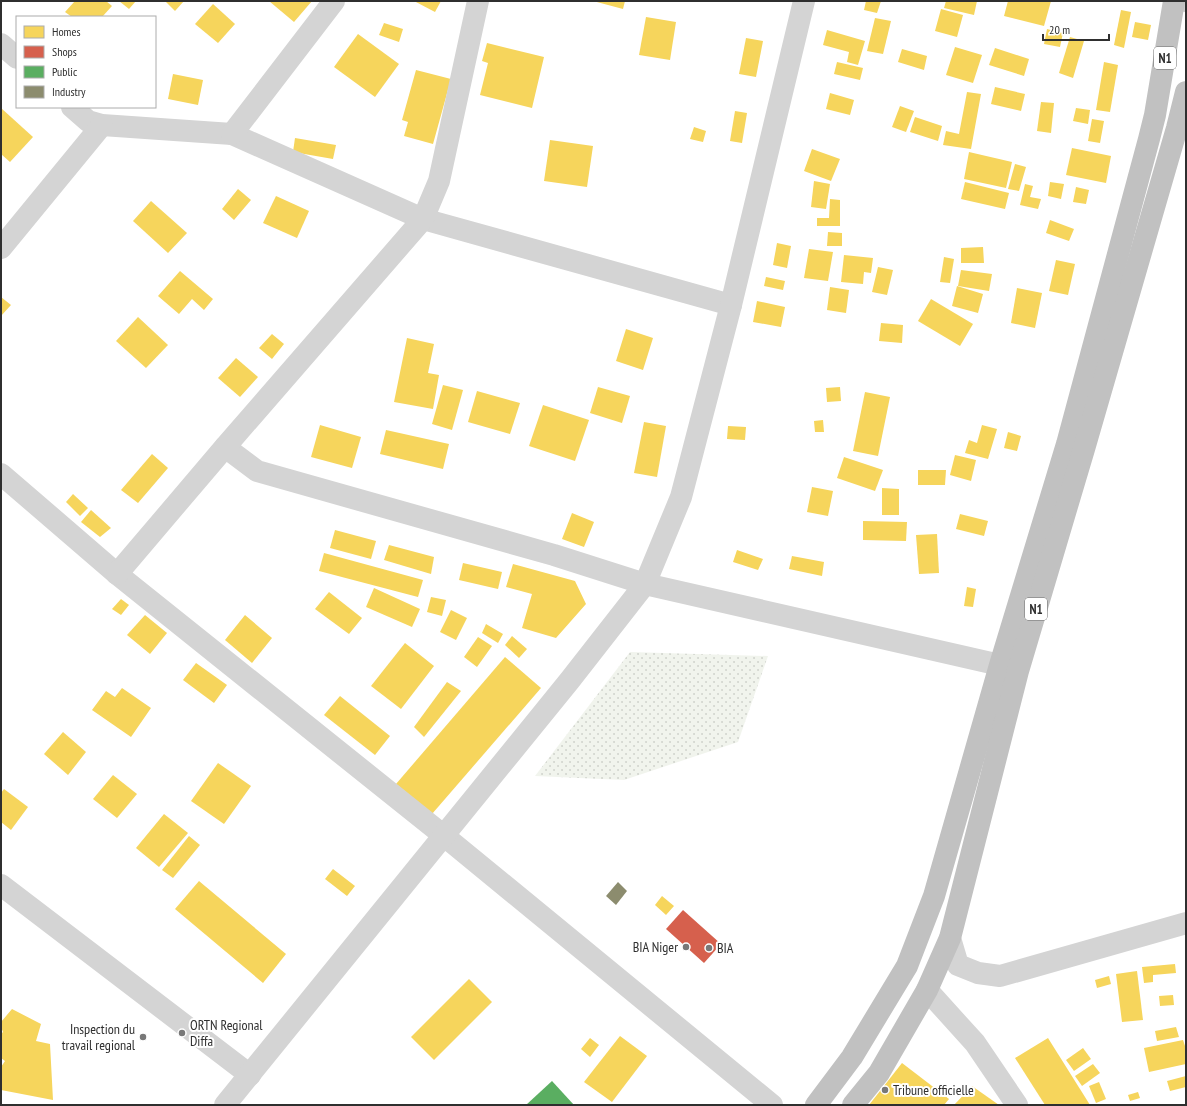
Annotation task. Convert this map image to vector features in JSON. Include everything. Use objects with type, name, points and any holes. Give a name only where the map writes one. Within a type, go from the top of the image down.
[{"type":"highway","name":"N1","points":[[816,1105],[852,1057],[907,966],[934,896],[1000,665],[1067,444],[1149,140],[1155,116],[1174,1]]},
{"type":"highway","name":"N1","points":[[853,1105],[879,1072],[926,990],[950,938],[1018,671],[1089,434],[1182,134],[1186,92]]},
{"type":"street","points":[[232,134],[334,1]]},
{"type":"street","points":[[117,574],[423,219],[439,181],[478,1]]},
{"type":"street","points":[[225,1105],[570,680],[645,584],[681,497],[731,305],[804,1]]},
{"type":"street","points":[[1,44],[16,57]]},
{"type":"street","points":[[73,108],[88,120],[102,125],[232,134],[423,219],[731,305]]},
{"type":"street","points":[[1,248],[102,125]]},
{"type":"street","points":[[225,447],[257,471],[554,554],[645,584],[1000,665]]},
{"type":"street","points":[[1,474],[117,574],[443,835],[772,1105]]},
{"type":"street","points":[[1,885],[250,1075]]},
{"type":"street","points":[[950,938],[958,965],[978,974],[1000,976],[1186,923]]},
{"type":"street","points":[[926,990],[975,1043],[1017,1105]]},
{"type":"shaded area","points":[[630,652],[768,656],[738,742],[624,780],[535,776]]},
{"type":"building: Homes","points":[[75,1],[106,1],[112,6],[103,16],[71,16],[65,12]]},
{"type":"building: Homes","points":[[119,1],[136,1],[129,9]]},
{"type":"building: Homes","points":[[165,1],[184,1],[175,11]]},
{"type":"building: Homes","points":[[269,1],[312,1],[294,22]]},
{"type":"building: Homes","points":[[414,1],[441,1],[435,12]]},
{"type":"building: Homes","points":[[593,1],[625,1],[623,9]]},
{"type":"building: Homes","points":[[866,1],[881,1],[877,13],[864,10]]},
{"type":"building: Homes","points":[[946,1],[977,1],[974,15],[944,8]]},
{"type":"building: Homes","points":[[1008,1],[1051,1],[1044,26],[1004,16]]},
{"type":"building: Homes","points":[[213,4],[235,24],[218,43],[195,24]]},
{"type":"building: Homes","points":[[941,9],[963,15],[957,37],[935,31]]},
{"type":"building: Homes","points":[[1121,10],[1131,12],[1124,48],[1114,45]]},
{"type":"building: Homes","points":[[646,17],[676,22],[670,60],[639,55]]},
{"type":"building: Homes","points":[[875,18],[891,21],[883,54],[867,51]]},
{"type":"building: Homes","points":[[1135,22],[1151,25],[1148,40],[1132,37]]},
{"type":"building: Homes","points":[[384,23],[403,29],[399,42],[379,35]]},
{"type":"building: Homes","points":[[1047,29],[1063,33],[1060,47],[1044,44]]},
{"type":"building: Homes","points":[[827,30],[865,41],[858,65],[847,62],[849,52],[823,45]]},
{"type":"building: Homes","points":[[358,34],[399,64],[375,97],[334,67]]},
{"type":"building: Homes","points":[[1070,37],[1084,41],[1073,78],[1059,73]]},
{"type":"building: Homes","points":[[746,38],[763,41],[756,77],[739,74]]},
{"type":"building: Homes","points":[[487,43],[544,57],[532,108],[480,95],[488,63],[482,61]]},
{"type":"building: Homes","points":[[955,47],[982,55],[973,83],[946,75]]},
{"type":"building: Homes","points":[[995,48],[1029,59],[1024,76],[989,65]]},
{"type":"building: Homes","points":[[902,49],[927,56],[924,70],[898,62]]},
{"type":"building: Homes","points":[[837,62],[863,68],[860,80],[834,74]]},
{"type":"building: Homes","points":[[1104,62],[1118,65],[1110,112],[1096,110]]},
{"type":"building: Homes","points":[[416,70],[451,79],[433,144],[404,136],[408,122],[402,120]]},
{"type":"building: Homes","points":[[173,74],[203,80],[198,105],[168,99]]},
{"type":"building: Homes","points":[[995,87],[1025,94],[1021,111],[991,104]]},
{"type":"building: Homes","points":[[967,92],[981,94],[971,149],[943,145],[946,131],[959,134]]},
{"type":"building: Homes","points":[[830,93],[854,100],[850,115],[826,109]]},
{"type":"building: Homes","points":[[1041,102],[1054,103],[1051,133],[1037,131]]},
{"type":"building: Homes","points":[[900,106],[914,111],[906,132],[892,127]]},
{"type":"building: Homes","points":[[1,108],[33,137],[10,162],[1,154]]},
{"type":"building: Homes","points":[[1076,108],[1090,110],[1088,124],[1073,121]]},
{"type":"building: Homes","points":[[735,111],[747,113],[742,143],[730,141]]},
{"type":"building: Homes","points":[[915,117],[942,126],[938,141],[910,132]]},
{"type":"building: Homes","points":[[1092,119],[1104,121],[1100,143],[1088,141]]},
{"type":"building: Homes","points":[[694,127],[706,131],[703,142],[690,139]]},
{"type":"building: Homes","points":[[295,138],[336,145],[333,159],[293,152]]},
{"type":"building: Homes","points":[[550,140],[593,146],[587,187],[544,181]]},
{"type":"building: Homes","points":[[1072,148],[1111,156],[1106,183],[1066,175]]},
{"type":"building: Homes","points":[[812,149],[840,159],[831,181],[804,171]]},
{"type":"building: Homes","points":[[969,152],[1012,162],[1006,188],[964,179]]},
{"type":"building: Homes","points":[[1015,164],[1026,167],[1019,191],[1008,189]]},
{"type":"building: Homes","points":[[814,181],[830,184],[826,209],[811,207]]},
{"type":"building: Homes","points":[[965,182],[1009,193],[1005,209],[961,199]]},
{"type":"building: Homes","points":[[1050,182],[1064,184],[1061,199],[1048,196]]},
{"type":"building: Homes","points":[[1025,184],[1033,186],[1030,197],[1041,199],[1038,209],[1020,205]]},
{"type":"building: Homes","points":[[1076,187],[1089,190],[1086,204],[1073,202]]},
{"type":"building: Homes","points":[[238,189],[251,200],[234,220],[222,209]]},
{"type":"building: Homes","points":[[276,196],[309,211],[297,238],[263,223]]},
{"type":"building: Homes","points":[[830,199],[840,200],[840,226],[817,226],[817,218],[829,218]]},
{"type":"building: Homes","points":[[151,201],[187,233],[168,253],[133,221]]},
{"type":"building: Homes","points":[[1050,220],[1074,229],[1069,241],[1046,233]]},
{"type":"building: Homes","points":[[828,232],[842,233],[842,246],[827,246]]},
{"type":"building: Homes","points":[[777,243],[791,246],[787,268],[773,265]]},
{"type":"building: Homes","points":[[983,247],[984,263],[961,263],[961,248]]},
{"type":"building: Homes","points":[[809,249],[833,252],[828,281],[804,278]]},
{"type":"building: Homes","points":[[844,255],[873,258],[871,273],[864,272],[863,284],[841,282]]},
{"type":"building: Homes","points":[[944,257],[954,259],[950,283],[940,282]]},
{"type":"building: Homes","points":[[1056,260],[1075,264],[1068,295],[1049,291]]},
{"type":"building: Homes","points":[[878,267],[893,270],[887,295],[872,292]]},
{"type":"building: Homes","points":[[961,270],[992,274],[989,291],[958,286]]},
{"type":"building: Homes","points":[[180,271],[213,299],[204,310],[192,299],[179,314],[158,296]]},
{"type":"building: Homes","points":[[766,277],[785,281],[783,290],[764,286]]},
{"type":"building: Homes","points":[[957,286],[983,294],[978,313],[952,306]]},
{"type":"building: Homes","points":[[830,287],[849,290],[846,313],[827,310]]},
{"type":"building: Homes","points":[[1017,288],[1042,293],[1035,328],[1011,323]]},
{"type":"building: Homes","points":[[1,297],[11,305],[1,316]]},
{"type":"building: Homes","points":[[931,299],[973,324],[960,346],[918,321]]},
{"type":"building: Homes","points":[[757,301],[785,307],[781,327],[753,322]]},
{"type":"building: Homes","points":[[138,317],[168,345],[146,368],[116,341]]},
{"type":"building: Homes","points":[[881,323],[903,325],[902,343],[879,341]]},
{"type":"building: Homes","points":[[626,329],[653,338],[643,370],[616,361]]},
{"type":"building: Homes","points":[[272,334],[284,344],[272,359],[259,348]]},
{"type":"building: Homes","points":[[407,338],[434,344],[428,373],[439,375],[433,409],[394,402]]},
{"type":"building: Homes","points":[[236,358],[258,377],[240,397],[218,378]]},
{"type":"building: Homes","points":[[443,385],[463,390],[452,430],[432,424]]},
{"type":"building: Homes","points":[[598,387],[630,396],[622,423],[590,413]]},
{"type":"building: Homes","points":[[840,387],[841,401],[827,402],[826,388]]},
{"type":"building: Homes","points":[[477,391],[520,403],[510,434],[468,422]]},
{"type":"building: Homes","points":[[865,392],[890,397],[878,456],[853,451]]},
{"type":"building: Homes","points":[[543,405],[589,420],[575,461],[529,446]]},
{"type":"building: Homes","points":[[823,420],[824,432],[815,432],[814,421]]},
{"type":"building: Homes","points":[[644,422],[666,426],[657,477],[634,473]]},
{"type":"building: Homes","points":[[320,425],[361,437],[352,468],[311,457]]},
{"type":"building: Homes","points":[[982,425],[997,429],[988,459],[965,453],[969,440],[977,443]]},
{"type":"building: Homes","points":[[728,426],[746,427],[745,440],[727,439]]},
{"type":"building: Homes","points":[[386,430],[449,444],[443,469],[380,454]]},
{"type":"building: Homes","points":[[1008,432],[1021,436],[1017,451],[1004,448]]},
{"type":"building: Homes","points":[[152,454],[168,468],[138,503],[121,490]]},
{"type":"building: Homes","points":[[955,455],[976,460],[971,481],[950,475]]},
{"type":"building: Homes","points":[[844,457],[883,470],[875,491],[837,478]]},
{"type":"building: Homes","points":[[918,470],[946,470],[945,485],[918,485]]},
{"type":"building: Homes","points":[[812,487],[833,491],[828,516],[807,512]]},
{"type":"building: Homes","points":[[882,488],[899,489],[899,515],[882,515]]},
{"type":"building: Homes","points":[[73,494],[88,508],[80,516],[66,502]]},
{"type":"building: Homes","points":[[91,510],[111,528],[100,537],[81,522]]},
{"type":"building: Homes","points":[[572,513],[594,522],[584,547],[562,539]]},
{"type":"building: Homes","points":[[960,514],[988,521],[984,536],[956,529]]},
{"type":"building: Homes","points":[[863,521],[907,522],[906,541],[863,540]]},
{"type":"building: Homes","points":[[335,530],[376,541],[371,559],[330,548]]},
{"type":"building: Homes","points":[[937,534],[939,573],[919,574],[916,535]]},
{"type":"building: Homes","points":[[389,545],[434,557],[431,574],[384,560]]},
{"type":"building: Homes","points":[[737,550],[763,559],[758,570],[733,562]]},
{"type":"building: Homes","points":[[324,553],[423,580],[418,597],[319,571]]},
{"type":"building: Homes","points":[[792,556],[824,562],[822,576],[789,569]]},
{"type":"building: Homes","points":[[463,563],[502,572],[498,589],[459,580]]},
{"type":"building: Homes","points":[[513,564],[575,581],[586,604],[556,638],[522,628],[532,594],[506,587]]},
{"type":"building: Homes","points":[[967,587],[976,589],[973,607],[964,606]]},
{"type":"building: Homes","points":[[374,588],[420,609],[412,627],[366,607]]},
{"type":"building: Homes","points":[[329,592],[362,618],[349,634],[315,609]]},
{"type":"building: Homes","points":[[431,597],[446,600],[442,616],[427,612]]},
{"type":"building: Homes","points":[[121,599],[129,605],[121,615],[112,609]]},
{"type":"building: Homes","points":[[451,610],[467,618],[456,640],[440,632]]},
{"type":"building: Homes","points":[[145,615],[167,633],[150,654],[127,635]]},
{"type":"building: Homes","points":[[245,615],[272,638],[252,663],[225,640]]},
{"type":"building: Homes","points":[[486,624],[503,634],[498,643],[482,633]]},
{"type":"building: Homes","points":[[512,636],[527,649],[519,658],[505,645]]},
{"type":"building: Homes","points":[[478,637],[492,646],[477,667],[464,657]]},
{"type":"building: Homes","points":[[405,643],[434,666],[401,709],[371,686]]},
{"type":"building: Homes","points":[[505,657],[541,688],[432,814],[396,784]]},
{"type":"building: Homes","points":[[196,663],[227,685],[214,703],[183,680]]},
{"type":"building: Homes","points":[[447,682],[461,691],[424,737],[414,727]]},
{"type":"building: Homes","points":[[122,688],[151,708],[131,737],[92,710],[106,691],[115,697]]},
{"type":"building: Homes","points":[[340,696],[390,736],[375,755],[324,715]]},
{"type":"building: Homes","points":[[63,732],[86,752],[68,775],[44,754]]},
{"type":"building: Homes","points":[[218,763],[251,786],[224,824],[191,801]]},
{"type":"building: Homes","points":[[113,775],[137,794],[117,818],[93,799]]},
{"type":"building: Homes","points":[[4,789],[28,807],[11,830],[1,822],[1,793]]},
{"type":"building: Homes","points":[[164,814],[188,833],[159,867],[136,848]]},
{"type":"building: Homes","points":[[189,836],[200,845],[173,878],[162,870]]},
{"type":"building: Homes","points":[[333,869],[355,886],[347,896],[325,879]]},
{"type":"building: Homes","points":[[199,881],[286,954],[263,983],[175,909]]},
{"type":"building: Homes","points":[[662,896],[674,906],[666,915],[655,905]]},
{"type":"building: Homes","points":[[1175,964],[1176,973],[1153,975],[1153,982],[1144,983],[1142,967]]},
{"type":"building: Homes","points":[[1137,971],[1143,1020],[1122,1022],[1116,974]]},
{"type":"building: Homes","points":[[1109,976],[1111,984],[1097,988],[1095,980]]},
{"type":"building: Homes","points":[[469,979],[492,1002],[434,1060],[411,1037]]},
{"type":"building: Homes","points":[[1173,995],[1174,1005],[1160,1006],[1159,996]]},
{"type":"building: Homes","points":[[12,1009],[41,1024],[36,1041],[50,1044],[53,1100],[1,1090],[1,1067],[5,1061],[1,1058],[1,1034],[3,1032],[1,1022]]},
{"type":"building: Homes","points":[[1176,1027],[1179,1037],[1157,1041],[1155,1031]]},
{"type":"building: Homes","points":[[620,1036],[647,1056],[612,1102],[584,1082]]},
{"type":"building: Homes","points":[[590,1038],[599,1045],[590,1057],[581,1049]]},
{"type":"building: Homes","points":[[1048,1038],[1090,1105],[1045,1105],[1015,1058]]},
{"type":"building: Homes","points":[[1183,1040],[1186,1049],[1186,1064],[1149,1072],[1144,1048]]},
{"type":"building: Homes","points":[[1083,1048],[1091,1059],[1074,1071],[1066,1060]]},
{"type":"building: Homes","points":[[902,1063],[949,1099],[944,1105],[869,1105]]},
{"type":"building: Homes","points":[[1093,1064],[1100,1073],[1082,1086],[1075,1076]]},
{"type":"building: Homes","points":[[1186,1076],[1186,1087],[1170,1091],[1167,1081]]},
{"type":"building: Homes","points":[[1099,1082],[1106,1099],[1096,1103],[1089,1086]]},
{"type":"building: Homes","points":[[972,1086],[999,1105],[954,1105]]},
{"type":"building: Homes","points":[[1138,1092],[1140,1098],[1130,1101],[1128,1095]]},
{"type":"building: Shops","points":[[683,910],[721,944],[704,963],[666,929]]},
{"type":"building: Public","points":[[552,1081],[574,1105],[526,1105]]},
{"type":"building: Industry","points":[[618,882],[627,891],[616,905],[606,896]]},
{"type":"place","name":"BIA Niger","points":[[686,947]]},
{"type":"place","name":"BIA","points":[[709,948]]},
{"type":"place","name":"ORTN Regional Diffa","points":[[182,1033]]},
{"type":"place","name":"Inspection du travail regional","points":[[143,1037]]},
{"type":"place","name":"Tribune officielle","points":[[885,1090]]}]
